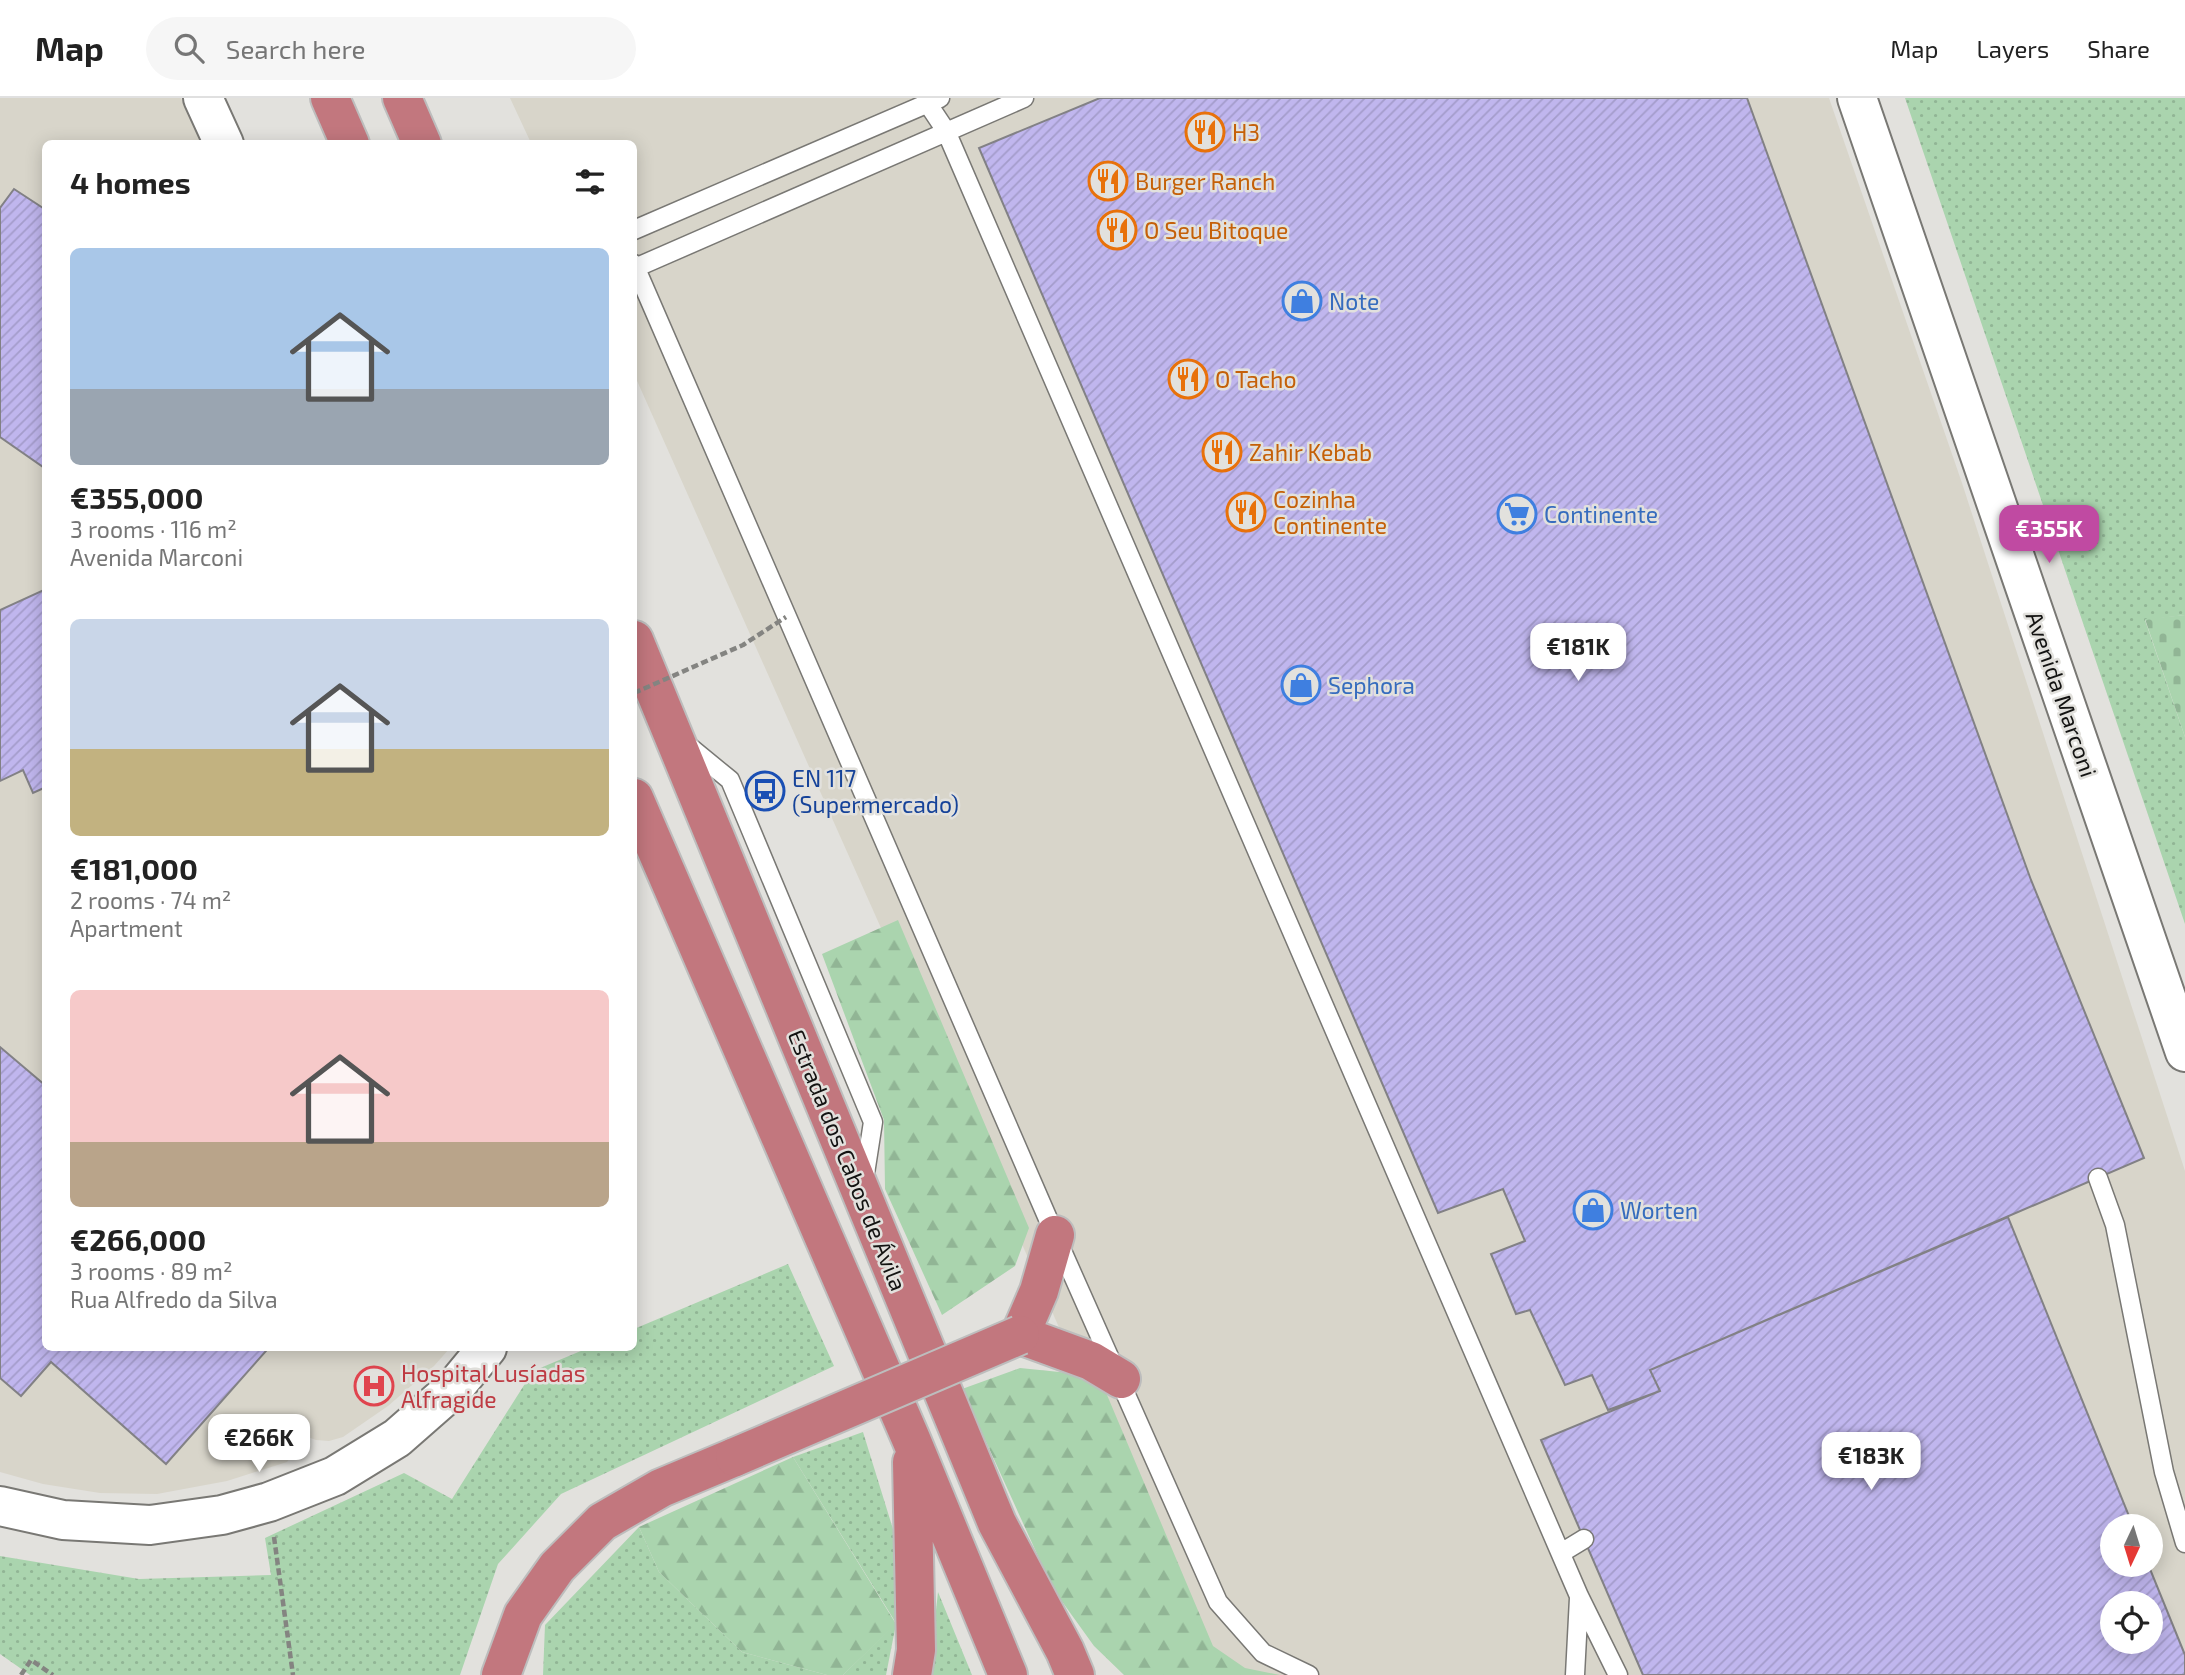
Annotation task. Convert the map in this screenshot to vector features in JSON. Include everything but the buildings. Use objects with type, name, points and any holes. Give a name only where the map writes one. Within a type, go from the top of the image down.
[{"type":"highway","points":[[331,98],[348,140]]},
{"type":"highway","points":[[402,98],[420,140]]},
{"type":"highway","name":"Estrada dos Cabos de Ávila","points":[[637,647],[997,1523],[1076,1667]]},
{"type":"highway","points":[[637,805],[911,1439],[1008,1675]]},
{"type":"highway","points":[[1020,1335],[1039,1291],[1055,1235]]},
{"type":"highway","points":[[501,1675],[523,1615],[557,1567],[602,1522],[661,1488],[1020,1335],[1091,1361],[1121,1379]]},
{"type":"highway","points":[[911,1439],[916,1650],[912,1675]]},
{"type":"highway","points":[[523,1615],[526,1675]]},
{"type":"street","points":[[203,98],[221,140]]},
{"type":"street","name":"Avenida Marconi","points":[[1857,98],[2185,1052]]},
{"type":"street","points":[[0,1506],[63,1520],[149,1525],[222,1515],[269,1502],[335,1476],[397,1438],[454,1388],[485,1351]]},
{"type":"lane","points":[[637,265],[1024,98]]},
{"type":"lane","points":[[637,229],[934,101],[1561,1553],[1618,1675]]},
{"type":"lane","points":[[637,273],[1055,1235],[1218,1602],[1263,1653],[1309,1675]]},
{"type":"lane","points":[[2098,1178],[2115,1225],[2164,1472],[2185,1543]]},
{"type":"lane","points":[[1561,1553],[1584,1539]]},
{"type":"lane","points":[[1575,1675],[1580,1596]]},
{"type":"path","points":[[637,693],[743,645],[786,617]]},
{"type":"path","points":[[269,1502],[293,1675]]},
{"type":"path","points":[[21,1675],[31,1660],[53,1675]]},
{"type":"shaded area","points":[[0,98],[181,98],[200,140],[42,140],[42,1351],[447,1351],[388,1406],[343,1437],[329,1441],[316,1440],[282,1428],[267,1447],[287,1454],[290,1458],[287,1462],[227,1481],[157,1494],[100,1493],[43,1484],[0,1472]]},
{"type":"shaded area","points":[[510,98],[1829,98],[1962,483],[2185,1171],[2185,1675],[1214,1675],[637,381],[637,140],[530,140]]},
{"type":"green space","points":[[1905,98],[2185,98],[2185,615],[2145,620],[2185,737],[2185,924]]},
{"type":"green space","points":[[2185,615],[2185,737],[2145,619]]},
{"type":"green space","points":[[898,920],[1029,1228],[1015,1266],[942,1315],[885,1189],[884,1120],[822,954]]},
{"type":"green space","points":[[788,1264],[834,1366],[561,1494],[498,1564],[460,1675],[30,1675],[0,1654],[0,1556],[139,1579],[271,1575],[265,1538],[404,1473],[452,1499],[533,1371],[581,1351],[637,1351],[637,1328]]},
{"type":"green space","points":[[1020,1368],[1099,1376],[1213,1646],[1245,1668],[1280,1675],[1124,1675],[1094,1646],[1053,1589],[962,1389]]},
{"type":"green space","points":[[863,1432],[901,1555],[896,1624],[886,1675],[843,1675],[896,1623],[793,1457]]},
{"type":"green space","points":[[793,1457],[896,1624],[843,1675],[827,1675],[742,1652],[659,1572],[639,1527]]},
{"type":"green space","points":[[639,1527],[659,1572],[742,1652],[827,1675],[543,1675],[545,1625]]},
{"type":"green space","points":[[938,1592],[972,1675],[929,1675]]},
{"type":"place","name":"H3","points":[[1205,132]]},
{"type":"place","name":"Burger Ranch","points":[[1108,181]]},
{"type":"place","name":"O Seu Bitoque","points":[[1117,230]]},
{"type":"place","name":"Note","points":[[1302,301]]},
{"type":"place","name":"O Tacho","points":[[1188,379]]},
{"type":"place","name":"Zahir Kebab","points":[[1222,452]]},
{"type":"place","name":"Cozinha Continente","points":[[1246,512]]},
{"type":"place","name":"Continente","points":[[1517,514]]},
{"type":"place","name":"Sephora","points":[[1301,685]]},
{"type":"place","name":"EN 117 (Supermercado)","points":[[765,791]]},
{"type":"place","name":"Worten","points":[[1593,1210]]},
{"type":"place","name":"Hospital Lusíadas Alfragide","points":[[374,1386]]}]
